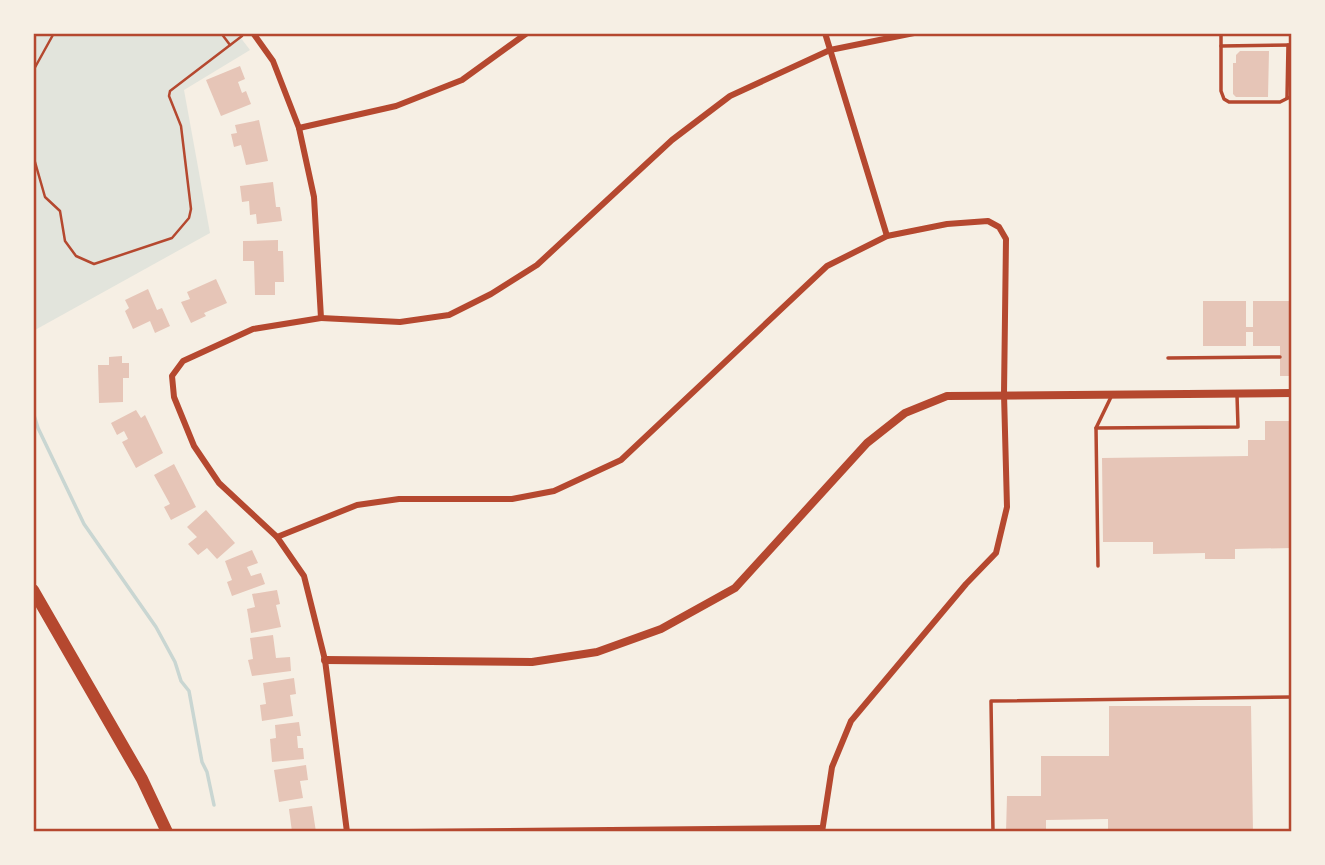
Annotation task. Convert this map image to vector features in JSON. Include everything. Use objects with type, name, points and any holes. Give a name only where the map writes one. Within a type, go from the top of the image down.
[{"type":"highway","points":[[33,590],[142,779],[167,832]]},
{"type":"street","points":[[253,33],[273,61],[299,128],[314,197],[321,318]]},
{"type":"street","points":[[299,128],[396,106],[462,80],[527,33]]},
{"type":"street","points":[[824,33],[887,236]]},
{"type":"street","points":[[347,832],[325,660],[304,576],[277,537],[219,483],[201,455],[174,397],[172,376],[183,361],[253,329],[321,318],[401,322],[449,315],[491,294],[537,265],[673,140],[730,96],[830,50],[914,33]]},
{"type":"street","points":[[277,537],[357,505],[399,499],[512,499],[554,491],[621,460],[828,267],[887,236],[947,224],[988,222],[999,227],[1006,239],[1004,394],[1007,507],[996,553],[966,584],[851,720],[832,767],[822,830],[409,832]]},
{"type":"street","points":[[325,660],[532,662],[597,652],[661,629],[735,588],[867,443],[905,414],[947,396],[1292,393]]},
{"type":"lane","points":[[1221,33],[1221,46],[1221,91],[1224,99],[1229,102],[1280,102],[1289,97],[1290,45],[1221,46]]},
{"type":"lane","points":[[1168,358],[1280,357]]},
{"type":"lane","points":[[1096,428],[1238,427],[1237,393]]},
{"type":"lane","points":[[1098,566],[1096,428],[1112,395]]},
{"type":"lane","points":[[993,832],[991,701],[1292,697]]},
{"type":"path","points":[[33,71],[54,33]]},
{"type":"path","points":[[220,33],[230,45]]},
{"type":"path","points":[[33,155],[45,197],[60,211],[65,242],[75,257],[94,264],[172,238],[189,218],[191,209],[181,126],[169,96],[170,91],[242,36]]},
{"type":"shaded area","points":[[33,33],[237,33],[250,50],[184,90],[210,233],[35,330]]},
{"type":"building","points":[[1240,51],[1269,51],[1268,97],[1236,97],[1233,94],[1233,63],[1236,63],[1236,55]]},
{"type":"building","points":[[240,66],[245,79],[238,82],[242,93],[246,91],[251,104],[221,116],[206,80]]},
{"type":"building","points":[[259,120],[268,161],[246,165],[241,145],[234,147],[231,134],[237,133],[235,125]]},
{"type":"building","points":[[273,182],[276,207],[280,207],[282,221],[257,224],[256,214],[250,215],[249,201],[242,202],[240,186]]},
{"type":"building","points":[[278,240],[278,251],[283,251],[284,282],[275,282],[275,295],[255,295],[254,261],[243,261],[243,241]]},
{"type":"building","points":[[216,279],[227,303],[204,313],[206,316],[191,323],[181,302],[190,299],[187,292]]},
{"type":"building","points":[[148,289],[157,310],[162,308],[170,326],[155,333],[150,321],[133,329],[125,311],[129,308],[125,300]]},
{"type":"building","points":[[1203,301],[1246,301],[1246,327],[1253,327],[1253,301],[1292,301],[1292,376],[1280,376],[1280,346],[1253,346],[1253,332],[1246,332],[1246,346],[1203,346]]},
{"type":"building","points":[[122,356],[122,363],[129,363],[129,378],[123,378],[123,402],[99,403],[98,365],[109,365],[109,357]]},
{"type":"building","points":[[136,410],[141,418],[145,415],[163,453],[136,468],[122,442],[128,439],[124,431],[117,435],[111,423]]},
{"type":"building","points":[[1265,421],[1292,421],[1292,548],[1235,549],[1235,559],[1205,559],[1205,553],[1153,554],[1153,542],[1103,542],[1102,458],[1248,456],[1248,440],[1265,440]]},
{"type":"building","points":[[174,464],[196,507],[171,520],[164,507],[170,504],[154,475]]},
{"type":"building","points":[[206,510],[235,543],[217,559],[207,548],[198,555],[188,544],[197,537],[187,527]]},
{"type":"building","points":[[252,550],[258,563],[247,567],[251,576],[261,573],[265,584],[232,596],[227,582],[232,580],[225,561]]},
{"type":"building","points":[[277,590],[280,604],[276,605],[281,627],[251,633],[247,609],[255,607],[252,594]]},
{"type":"building","points":[[273,635],[276,658],[290,657],[291,671],[252,676],[248,660],[253,659],[250,638]]},
{"type":"building","points":[[294,678],[296,694],[290,695],[293,716],[262,721],[260,705],[266,704],[263,683]]},
{"type":"building","points":[[1109,706],[1251,706],[1253,832],[1108,832],[1108,819],[1046,820],[1046,832],[1006,832],[1007,796],[1041,796],[1041,756],[1109,756]]},
{"type":"building","points":[[299,722],[301,736],[297,736],[298,748],[303,748],[304,759],[272,762],[270,739],[276,738],[275,725]]},
{"type":"building","points":[[306,765],[308,780],[300,781],[303,798],[279,802],[274,770]]},
{"type":"building","points":[[312,806],[316,832],[292,832],[289,809]]},
{"type":"waterway","points":[[33,412],[84,524],[156,627],[175,662],[181,681],[189,691],[202,762],[207,772],[214,805]]}]
